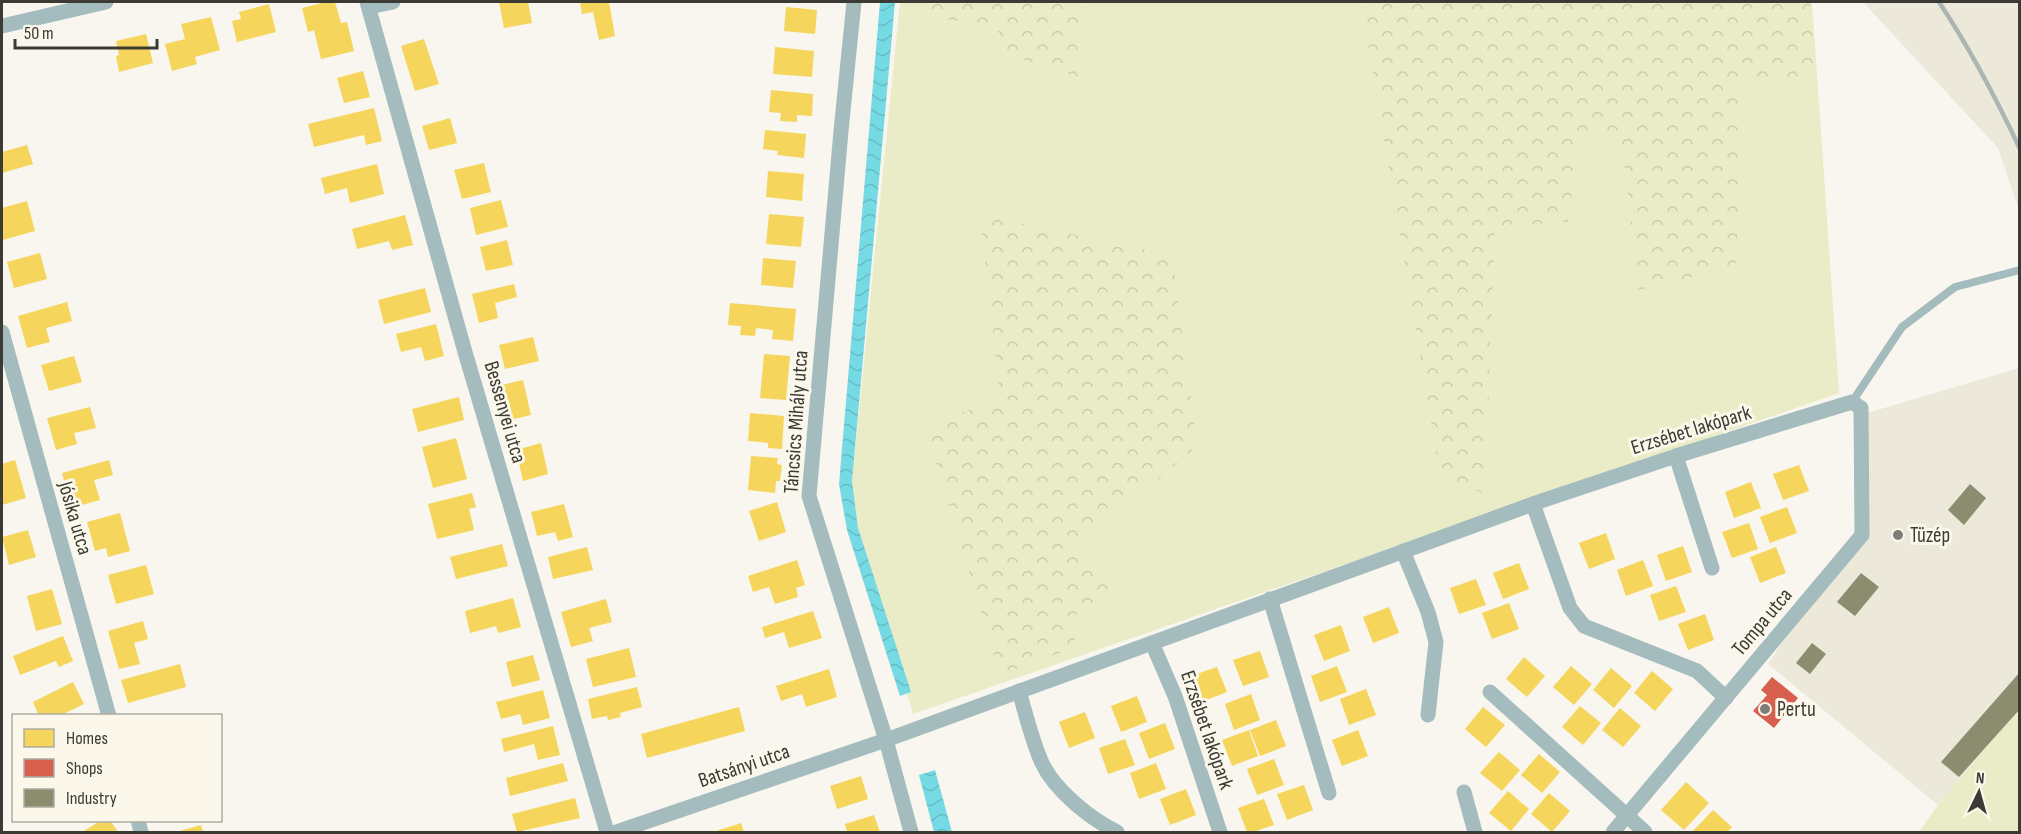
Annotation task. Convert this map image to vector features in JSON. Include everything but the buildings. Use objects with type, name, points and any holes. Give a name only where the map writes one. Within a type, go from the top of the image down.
[{"type":"street","points":[[2,26],[106,2]]},
{"type":"street","points":[[368,4],[393,2]]},
{"type":"street","name":"Táncsics Mihály utca","points":[[854,2],[840,131],[809,496],[886,740],[911,832]]},
{"type":"street","name":"Bessenyei utca","points":[[368,4],[465,352],[607,832]]},
{"type":"street","name":"Jósika utca","points":[[2,332],[108,714]]},
{"type":"street","name":"Erzsébet lakópark","points":[[886,740],[1533,504],[1676,456],[1856,405]]},
{"type":"street","name":"Tompa utca","points":[[1613,832],[1862,535],[1856,405]]},
{"type":"street","points":[[1676,456],[1712,568]]},
{"type":"street","points":[[1533,504],[1570,608],[1584,626],[1697,671],[1726,698]]},
{"type":"street","points":[[1403,551],[1428,612],[1436,642],[1428,715]]},
{"type":"street","points":[[1270,599],[1329,793]]},
{"type":"street","name":"Erzsébet lakópark","points":[[1152,643],[1175,696],[1220,832]]},
{"type":"street","points":[[1018,691],[1043,765],[1092,825],[1117,832]]},
{"type":"street","points":[[1490,692],[1645,832]]},
{"type":"street","name":"Batsányi utca","points":[[616,832],[886,740]]},
{"type":"street","points":[[1464,792],[1475,832]]},
{"type":"lane","points":[[1856,405],[1902,327],[1955,287],[2019,270]]},
{"type":"shaded area","points":[[1863,2],[2019,2],[2019,210],[1998,148]]},
{"type":"shaded area","points":[[2019,368],[2019,709],[1938,805],[1768,664],[1858,527],[1857,416]]},
{"type":"green space","points":[[900,2],[1812,2],[1839,393],[913,714],[858,528],[852,481]]},
{"type":"green space","points":[[932,2],[1083,2],[1080,78],[1006,54],[996,25],[922,17]]},
{"type":"green space","points":[[1361,2],[1810,2],[1816,74],[1742,85],[1736,266],[1638,290],[1621,133],[1579,140],[1568,222],[1495,227],[1485,494],[1440,475]]},
{"type":"green space","points":[[980,215],[1172,255],[1197,446],[1073,553],[1120,587],[1071,618],[1076,647],[1000,675],[926,429],[1000,396]]},
{"type":"green space","points":[[2019,709],[2019,832],[1919,832],[1938,805]]},
{"type":"water","points":[[880,2],[895,2],[852,481],[858,528],[911,692],[900,696],[847,530],[839,484]]},
{"type":"water","points":[[935,770],[952,832],[934,832],[919,775]]},
{"type":"railway","points":[[1939,2],[1982,74],[2020,149]]},
{"type":"place","name":"Tüzép","points":[[1898,535]]},
{"type":"place","name":"Pertu","points":[[1765,709]]}]
